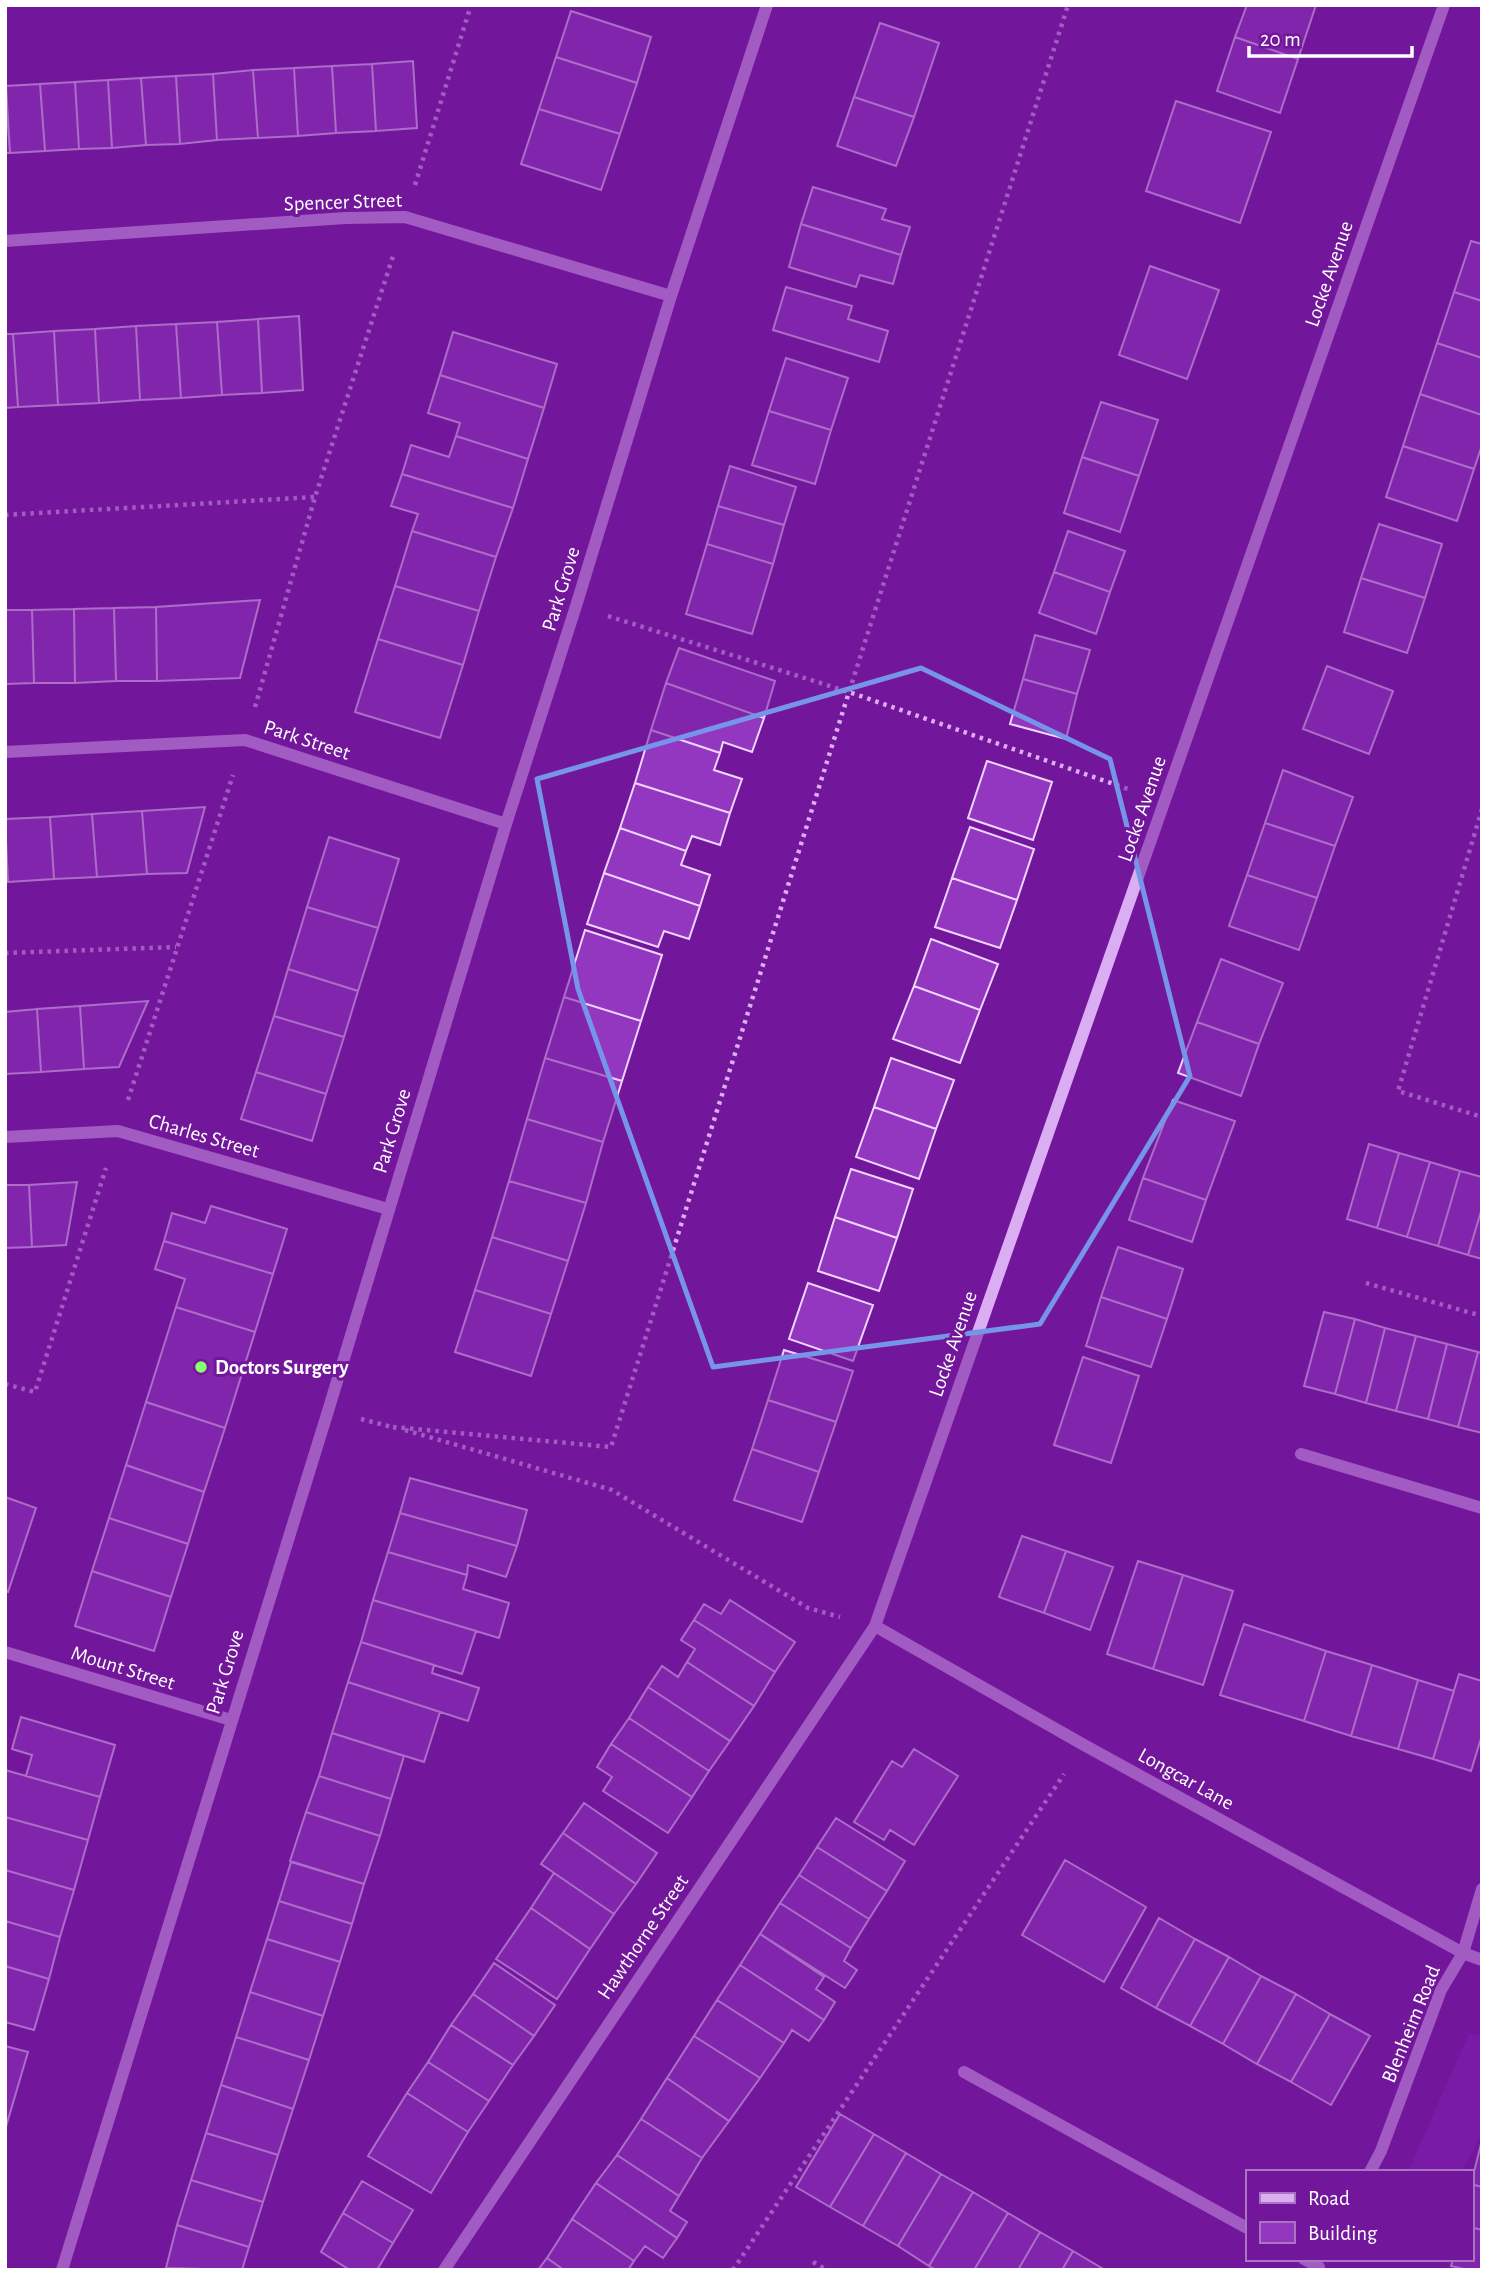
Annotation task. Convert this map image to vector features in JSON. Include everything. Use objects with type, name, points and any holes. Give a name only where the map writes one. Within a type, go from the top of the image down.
[{"type":"street","name":"Park Grove","points":[[62,2270],[328,1411],[506,824],[671,296],[767,5]]},
{"type":"street","name":"Locke Avenue","points":[[875,1626],[1444,5]]},
{"type":"street","name":"Spencer Street","points":[[5,241],[405,217],[671,296]]},
{"type":"street","name":"Park Street","points":[[5,752],[245,740],[506,824]]},
{"type":"street","name":"Charles Street","points":[[5,1137],[118,1131],[388,1209]]},
{"type":"street","points":[[1301,1454],[1482,1508]]},
{"type":"street","name":"Longcar Lane","points":[[875,1626],[1084,1745],[1482,1961]]},
{"type":"street","name":"Hawthorne Street","points":[[444,2270],[875,1626]]},
{"type":"street","name":"Mount Street","points":[[5,1653],[231,1720]]},
{"type":"street","name":"Blenheim Road","points":[[1371,2170],[1381,2151],[1441,1990],[1463,1953],[1482,1889]]},
{"type":"street","points":[[964,2072],[1246,2227]]},
{"type":"path","points":[[393,1427],[611,1447],[1068,5]]},
{"type":"path","points":[[5,515],[315,497]]},
{"type":"path","points":[[576,606],[849,692],[1165,802]]},
{"type":"path","points":[[1482,808],[1398,1091],[1482,1117]]},
{"type":"path","points":[[5,953],[176,947]]},
{"type":"path","points":[[1366,1283],[1482,1316]]},
{"type":"path","points":[[328,1411],[612,1490],[808,1608],[875,1626]]},
{"type":"path","points":[[733,2270],[1084,1745]]},
{"type":"path","points":[[813,2262],[827,2270]]},
{"type":"highlighted area","points":[[921,668],[1110,759],[1190,1076],[1040,1324],[713,1367],[578,989],[537,779]]},
{"type":"shaded area","points":[[1469,2034],[1482,2036],[1482,2129],[1477,2144],[1461,2170],[1409,2170]]},
{"type":"building","points":[[1247,5],[1316,5],[1298,59],[1235,37]]},
{"type":"building","points":[[571,11],[651,37],[637,83],[556,57]]},
{"type":"building","points":[[880,23],[939,43],[914,117],[854,97]]},
{"type":"building","points":[[1235,37],[1298,59],[1280,113],[1217,91]]},
{"type":"building","points":[[556,57],[637,83],[620,134],[539,109]]},
{"type":"building","points":[[413,61],[417,128],[376,131],[372,64]]},
{"type":"building","points":[[372,64],[376,131],[336,133],[332,66]]},
{"type":"building","points":[[332,66],[336,133],[298,136],[294,68]]},
{"type":"building","points":[[294,68],[298,136],[258,138],[253,70]]},
{"type":"building","points":[[253,70],[258,138],[217,140],[213,74]]},
{"type":"building","points":[[213,74],[217,140],[180,144],[176,76]]},
{"type":"building","points":[[176,76],[180,144],[146,145],[141,78]]},
{"type":"building","points":[[141,78],[146,145],[112,148],[108,80]]},
{"type":"building","points":[[108,80],[112,148],[79,149],[75,82]]},
{"type":"building","points":[[75,82],[79,149],[45,151],[40,84]]},
{"type":"building","points":[[40,84],[45,151],[10,153],[6,86]]},
{"type":"building","points":[[5,86],[10,153],[5,153]]},
{"type":"building","points":[[854,97],[914,117],[896,166],[837,146]]},
{"type":"building","points":[[1176,101],[1271,132],[1240,223],[1146,191]]},
{"type":"building","points":[[539,109],[620,134],[601,190],[521,164]]},
{"type":"building","points":[[813,187],[886,209],[882,219],[910,227],[901,255],[801,224]]},
{"type":"building","points":[[801,224],[901,255],[893,284],[860,275],[856,287],[789,267]]},
{"type":"building","points":[[1471,241],[1482,244],[1482,301],[1454,292]]},
{"type":"building","points":[[1150,266],[1219,290],[1187,379],[1119,355]]},
{"type":"building","points":[[786,287],[852,306],[848,319],[888,331],[879,362],[773,330]]},
{"type":"building","points":[[1454,292],[1482,301],[1482,358],[1437,343]]},
{"type":"building","points":[[299,316],[303,390],[262,393],[258,319]]},
{"type":"building","points":[[258,319],[262,393],[222,395],[217,322]]},
{"type":"building","points":[[217,322],[222,395],[181,398],[176,324]]},
{"type":"building","points":[[176,324],[181,398],[140,400],[136,326]]},
{"type":"building","points":[[136,326],[140,400],[99,403],[95,329]]},
{"type":"building","points":[[95,329],[99,403],[58,405],[54,331]]},
{"type":"building","points":[[54,331],[58,405],[18,407],[13,334]]},
{"type":"building","points":[[453,332],[557,364],[544,408],[440,375]]},
{"type":"building","points":[[5,334],[13,334],[18,407],[5,408]]},
{"type":"building","points":[[1437,343],[1482,358],[1482,415],[1420,394]]},
{"type":"building","points":[[786,358],[848,378],[831,430],[769,411]]},
{"type":"building","points":[[440,375],[544,408],[528,459],[456,436],[460,423],[428,413]]},
{"type":"building","points":[[1420,394],[1482,415],[1482,445],[1474,469],[1403,446]]},
{"type":"building","points":[[1101,402],[1158,420],[1139,476],[1082,457]]},
{"type":"building","points":[[769,411],[831,430],[815,484],[752,465]]},
{"type":"building","points":[[456,436],[528,459],[513,508],[402,474],[411,445],[449,457]]},
{"type":"building","points":[[1403,446],[1474,469],[1457,521],[1386,497]]},
{"type":"building","points":[[1082,457],[1139,476],[1120,532],[1064,513]]},
{"type":"building","points":[[730,466],[796,487],[784,525],[718,506]]},
{"type":"building","points":[[402,474],[513,508],[496,557],[412,531],[418,514],[391,506]]},
{"type":"building","points":[[718,506],[784,525],[773,564],[707,544]]},
{"type":"building","points":[[1379,524],[1442,544],[1425,598],[1361,578]]},
{"type":"building","points":[[412,531],[496,557],[479,611],[395,586]]},
{"type":"building","points":[[1068,531],[1125,551],[1110,592],[1054,572]]},
{"type":"building","points":[[707,544],[773,564],[752,634],[686,614]]},
{"type":"building","points":[[1054,572],[1110,592],[1096,634],[1039,613]]},
{"type":"building","points":[[1361,578],[1425,598],[1407,653],[1344,632]]},
{"type":"building","points":[[395,586],[479,611],[463,665],[378,639]]},
{"type":"building","points":[[260,600],[240,678],[157,681],[156,607]]},
{"type":"building","points":[[156,607],[157,681],[116,681],[114,608]]},
{"type":"building","points":[[114,608],[116,681],[75,683],[74,609]]},
{"type":"building","points":[[74,609],[75,683],[34,683],[32,610]]},
{"type":"building","points":[[5,610],[32,610],[34,683],[5,684]]},
{"type":"building","points":[[1035,635],[1090,650],[1077,694],[1023,679]]},
{"type":"building","points":[[378,639],[463,665],[440,738],[355,712]]},
{"type":"building","points":[[679,648],[775,681],[764,718],[666,683]]},
{"type":"building","points":[[1327,666],[1393,691],[1369,754],[1303,729]]},
{"type":"building","points":[[1023,679],[1077,694],[1066,739],[1010,724]]},
{"type":"building","points":[[666,683],[764,718],[752,752],[723,742],[720,753],[651,730]]},
{"type":"building","points":[[651,730],[720,753],[714,770],[742,779],[730,813],[635,783]]},
{"type":"building","points":[[987,761],[1052,782],[1033,840],[968,818]]},
{"type":"building","points":[[1283,770],[1353,797],[1335,846],[1265,823]]},
{"type":"building","points":[[635,783],[730,813],[720,845],[692,836],[686,851],[620,828]]},
{"type":"building","points":[[205,807],[187,873],[147,874],[142,811]]},
{"type":"building","points":[[142,811],[147,874],[97,877],[92,814]]},
{"type":"building","points":[[92,814],[97,877],[54,879],[50,817]]},
{"type":"building","points":[[50,817],[54,879],[8,882],[5,819]]},
{"type":"building","points":[[1265,823],[1335,846],[1317,898],[1247,875]]},
{"type":"building","points":[[970,827],[1034,849],[1017,900],[952,878]]},
{"type":"building","points":[[620,828],[686,851],[681,865],[710,875],[700,906],[604,873]]},
{"type":"building","points":[[329,837],[399,859],[378,928],[307,907]]},
{"type":"building","points":[[604,873],[700,906],[689,939],[664,931],[658,947],[587,924]]},
{"type":"building","points":[[1247,875],[1317,898],[1299,950],[1229,926]]},
{"type":"building","points":[[952,878],[1017,900],[1000,948],[935,927]]},
{"type":"building","points":[[307,907],[378,928],[358,991],[288,969]]},
{"type":"building","points":[[585,930],[662,955],[641,1021],[564,997]]},
{"type":"building","points":[[931,939],[998,964],[980,1010],[914,986]]},
{"type":"building","points":[[1221,959],[1283,983],[1259,1044],[1197,1022]]},
{"type":"building","points":[[288,969],[358,991],[344,1037],[274,1016]]},
{"type":"building","points":[[914,986],[980,1010],[960,1063],[893,1039]]},
{"type":"building","points":[[564,997],[641,1021],[622,1081],[545,1058]]},
{"type":"building","points":[[148,1001],[119,1067],[84,1069],[80,1006]]},
{"type":"building","points":[[80,1006],[84,1069],[41,1072],[37,1009]]},
{"type":"building","points":[[37,1009],[41,1072],[5,1074],[5,1012]]},
{"type":"building","points":[[274,1016],[344,1037],[326,1094],[256,1072]]},
{"type":"building","points":[[1197,1022],[1259,1044],[1241,1096],[1178,1073]]},
{"type":"building","points":[[545,1058],[622,1081],[603,1142],[527,1119]]},
{"type":"building","points":[[891,1058],[954,1080],[936,1129],[874,1107]]},
{"type":"building","points":[[256,1072],[326,1094],[312,1141],[241,1119]]},
{"type":"building","points":[[1173,1100],[1235,1121],[1206,1200],[1143,1178]]},
{"type":"building","points":[[874,1107],[936,1129],[919,1179],[856,1157]]},
{"type":"building","points":[[527,1119],[603,1142],[586,1203],[509,1181]]},
{"type":"building","points":[[1369,1144],[1399,1153],[1377,1228],[1347,1219]]},
{"type":"building","points":[[1399,1153],[1430,1162],[1407,1237],[1377,1228]]},
{"type":"building","points":[[1430,1162],[1460,1171],[1438,1246],[1407,1237]]},
{"type":"building","points":[[851,1169],[913,1189],[897,1238],[835,1217]]},
{"type":"building","points":[[1460,1171],[1482,1177],[1482,1208],[1468,1255],[1438,1246]]},
{"type":"building","points":[[1143,1178],[1206,1200],[1192,1242],[1129,1220]]},
{"type":"building","points":[[509,1181],[586,1203],[568,1261],[492,1237]]},
{"type":"building","points":[[77,1182],[66,1245],[32,1247],[29,1185]]},
{"type":"building","points":[[5,1185],[29,1185],[32,1247],[5,1248]]},
{"type":"building","points":[[211,1206],[287,1229],[273,1274],[164,1241],[172,1213],[205,1223]]},
{"type":"building","points":[[1482,1208],[1482,1259],[1468,1255]]},
{"type":"building","points":[[835,1217],[897,1238],[879,1291],[818,1271]]},
{"type":"building","points":[[492,1237],[568,1261],[551,1314],[475,1290]]},
{"type":"building","points":[[164,1241],[273,1274],[255,1332],[176,1307],[185,1279],[155,1269]]},
{"type":"building","points":[[1118,1247],[1183,1269],[1167,1319],[1101,1297]]},
{"type":"building","points":[[808,1283],[873,1305],[853,1361],[789,1339]]},
{"type":"building","points":[[475,1290],[551,1314],[531,1376],[455,1352]]},
{"type":"building","points":[[1101,1297],[1167,1319],[1151,1367],[1086,1346]]},
{"type":"building","name":"Doctors Surgery","points":[[176,1307],[255,1332],[225,1428],[146,1402]]},
{"type":"building","points":[[1324,1312],[1355,1319],[1335,1394],[1304,1386]]},
{"type":"building","points":[[1355,1319],[1385,1328],[1366,1403],[1335,1394]]},
{"type":"building","points":[[1385,1328],[1416,1336],[1396,1411],[1366,1403]]},
{"type":"building","points":[[1416,1336],[1447,1344],[1428,1419],[1396,1411]]},
{"type":"building","points":[[1447,1344],[1478,1352],[1458,1427],[1428,1419]]},
{"type":"building","points":[[784,1350],[853,1371],[836,1422],[768,1400]]},
{"type":"building","points":[[1478,1352],[1482,1353],[1482,1433],[1458,1427]]},
{"type":"building","points":[[1083,1357],[1139,1376],[1111,1463],[1054,1445]]},
{"type":"building","points":[[768,1400],[836,1422],[819,1472],[752,1449]]},
{"type":"building","points":[[146,1402],[225,1428],[204,1492],[126,1465]]},
{"type":"building","points":[[752,1449],[819,1472],[802,1522],[734,1500]]},
{"type":"building","points":[[126,1465],[204,1492],[188,1544],[109,1518]]},
{"type":"building","points":[[410,1478],[527,1510],[517,1546],[400,1513]]},
{"type":"building","points":[[5,1497],[36,1508],[8,1592],[5,1591]]},
{"type":"building","points":[[400,1513],[517,1546],[506,1577],[468,1565],[467,1575],[388,1552]]},
{"type":"building","points":[[109,1518],[188,1544],[171,1597],[92,1571]]},
{"type":"building","points":[[1022,1536],[1066,1551],[1044,1613],[999,1597]]},
{"type":"building","points":[[1066,1551],[1113,1567],[1090,1630],[1044,1613]]},
{"type":"building","points":[[388,1552],[467,1575],[463,1589],[509,1603],[499,1638],[373,1600]]},
{"type":"building","points":[[1138,1561],[1183,1575],[1153,1669],[1107,1654]]},
{"type":"building","points":[[92,1571],[171,1597],[154,1651],[75,1626]]},
{"type":"building","points":[[1183,1575],[1233,1591],[1203,1685],[1153,1669]]},
{"type":"building","points":[[373,1600],[476,1631],[462,1674],[361,1642]]},
{"type":"building","points":[[730,1600],[795,1642],[775,1672],[694,1620],[704,1604],[721,1614]]},
{"type":"building","points":[[694,1620],[775,1672],[754,1706],[687,1662],[695,1649],[681,1640]]},
{"type":"building","points":[[1244,1624],[1326,1651],[1304,1721],[1220,1695]]},
{"type":"building","points":[[361,1642],[434,1665],[432,1673],[479,1688],[468,1721],[348,1682]]},
{"type":"building","points":[[1326,1651],[1372,1665],[1351,1736],[1304,1721]]},
{"type":"building","points":[[687,1662],[754,1706],[730,1741],[648,1687],[662,1666],[678,1677]]},
{"type":"building","points":[[1372,1665],[1418,1680],[1398,1749],[1351,1736]]},
{"type":"building","points":[[1459,1674],[1482,1681],[1482,1735],[1471,1771],[1433,1759]]},
{"type":"building","points":[[1418,1680],[1454,1691],[1433,1759],[1398,1749]]},
{"type":"building","points":[[348,1682],[440,1712],[424,1762],[332,1733]]},
{"type":"building","points":[[648,1687],[730,1741],[709,1771],[629,1718]]},
{"type":"building","points":[[21,1717],[115,1745],[100,1797],[26,1776],[32,1755],[12,1749]]},
{"type":"building","points":[[629,1718],[709,1771],[692,1797],[611,1744]]},
{"type":"building","points":[[332,1733],[404,1756],[391,1799],[319,1776]]},
{"type":"building","points":[[611,1744],[692,1797],[668,1833],[603,1791],[612,1777],[597,1767]]},
{"type":"building","points":[[914,1749],[958,1776],[914,1845],[890,1830],[884,1840],[854,1822],[892,1761],[902,1767]]},
{"type":"building","points":[[5,1770],[100,1797],[88,1840],[5,1817]]},
{"type":"building","points":[[319,1776],[391,1799],[380,1836],[306,1812]]},
{"type":"building","points":[[584,1803],[657,1853],[636,1884],[563,1833]]},
{"type":"building","points":[[306,1812],[380,1836],[364,1884],[290,1861]]},
{"type":"building","points":[[5,1817],[88,1840],[74,1890],[5,1870]]},
{"type":"building","points":[[836,1818],[905,1861],[887,1891],[817,1847]]},
{"type":"building","points":[[563,1833],[636,1884],[614,1914],[541,1864]]},
{"type":"building","points":[[817,1847],[887,1891],[869,1919],[799,1875]]},
{"type":"building","points":[[1065,1860],[1146,1907],[1104,1982],[1022,1935]]},
{"type":"building","points":[[291,1862],[364,1884],[352,1924],[279,1901]]},
{"type":"building","points":[[5,1870],[74,1890],[60,1937],[5,1921]]},
{"type":"building","points":[[554,1873],[614,1914],[590,1949],[531,1908]]},
{"type":"building","points":[[799,1875],[869,1919],[851,1948],[780,1903]]},
{"type":"building","points":[[279,1901],[352,1924],[340,1962],[267,1939]]},
{"type":"building","points":[[780,1903],[851,1948],[844,1961],[857,1970],[845,1988],[760,1934]]},
{"type":"building","points":[[531,1908],[590,1949],[557,1999],[496,1959]]},
{"type":"building","points":[[1159,1918],[1195,1939],[1156,2008],[1121,1988]]},
{"type":"building","points":[[5,1921],[60,1937],[49,1979],[5,1966]]},
{"type":"building","points":[[760,1934],[824,1977],[816,1989],[835,2002],[824,2020],[740,1965]]},
{"type":"building","points":[[267,1939],[340,1962],[323,2016],[250,1992]]},
{"type":"building","points":[[1195,1939],[1229,1957],[1190,2026],[1156,2008]]},
{"type":"building","points":[[1229,1957],[1261,1976],[1223,2044],[1190,2026]]},
{"type":"building","points":[[494,1963],[555,2005],[534,2036],[473,1994]]},
{"type":"building","points":[[740,1965],[824,2020],[809,2041],[792,2030],[784,2043],[717,2000]]},
{"type":"building","points":[[5,1966],[49,1979],[34,2030],[5,2022]]},
{"type":"building","points":[[1261,1976],[1296,1994],[1257,2064],[1223,2044]]},
{"type":"building","points":[[250,1992],[323,2016],[309,2060],[236,2037]]},
{"type":"building","points":[[473,1994],[534,2036],[513,2065],[451,2025]]},
{"type":"building","points":[[1296,1994],[1330,2014],[1291,2082],[1257,2064]]},
{"type":"building","points":[[717,2000],[784,2043],[760,2078],[694,2036]]},
{"type":"building","points":[[1330,2014],[1370,2036],[1331,2105],[1291,2082]]},
{"type":"building","points":[[451,2025],[513,2065],[489,2101],[428,2062]]},
{"type":"building","points":[[694,2036],[760,2078],[729,2121],[667,2078]]},
{"type":"building","points":[[236,2037],[309,2060],[293,2109],[221,2085]]},
{"type":"building","points":[[5,2046],[28,2052],[5,2130]]},
{"type":"building","points":[[428,2062],[489,2101],[468,2132],[407,2093]]},
{"type":"building","points":[[667,2078],[729,2121],[702,2158],[641,2119]]},
{"type":"building","points":[[221,2085],[293,2109],[278,2155],[206,2133]]},
{"type":"building","points":[[407,2093],[468,2132],[431,2193],[368,2156]]},
{"type":"building","points":[[840,2114],[874,2134],[830,2207],[796,2187]]},
{"type":"building","points":[[641,2119],[702,2158],[679,2196],[617,2155]]},
{"type":"building","points":[[206,2133],[278,2155],[263,2202],[191,2180]]},
{"type":"building","points":[[874,2134],[906,2153],[863,2226],[830,2207]]},
{"type":"building","points":[[1482,2144],[1482,2187],[1473,2185]]},
{"type":"building","points":[[906,2153],[941,2174],[898,2246],[863,2226]]},
{"type":"building","points":[[617,2155],[679,2196],[670,2211],[687,2222],[677,2238],[596,2183]]},
{"type":"building","points":[[941,2174],[973,2192],[929,2266],[898,2246]]},
{"type":"building","points":[[191,2180],[263,2202],[249,2247],[177,2225]]},
{"type":"building","points":[[362,2181],[413,2210],[393,2243],[343,2213]]},
{"type":"building","points":[[596,2183],[677,2238],[663,2258],[645,2246],[634,2261],[572,2219]]},
{"type":"building","points":[[1473,2185],[1482,2187],[1482,2230],[1473,2228]]},
{"type":"building","points":[[973,2192],[1008,2213],[974,2270],[936,2270],[929,2266]]},
{"type":"building","points":[[343,2213],[393,2243],[377,2270],[350,2270],[321,2252]]},
{"type":"building","points":[[1008,2213],[1040,2232],[1018,2270],[974,2270]]},
{"type":"building","points":[[572,2219],[634,2261],[628,2270],[564,2270],[547,2258]]},
{"type":"building","points":[[177,2225],[249,2247],[242,2270],[166,2268]]},
{"type":"building","points":[[1473,2228],[1482,2230],[1482,2270],[1451,2266],[1452,2261],[1473,2261]]},
{"type":"building","points":[[1040,2232],[1073,2251],[1062,2270],[1018,2270]]},
{"type":"building","points":[[1073,2251],[1105,2270],[1062,2270]]},
{"type":"building","points":[[547,2258],[564,2270],[538,2270]]},
{"type":"place","name":"Doctors Surgery","points":[[201,1367]]}]
